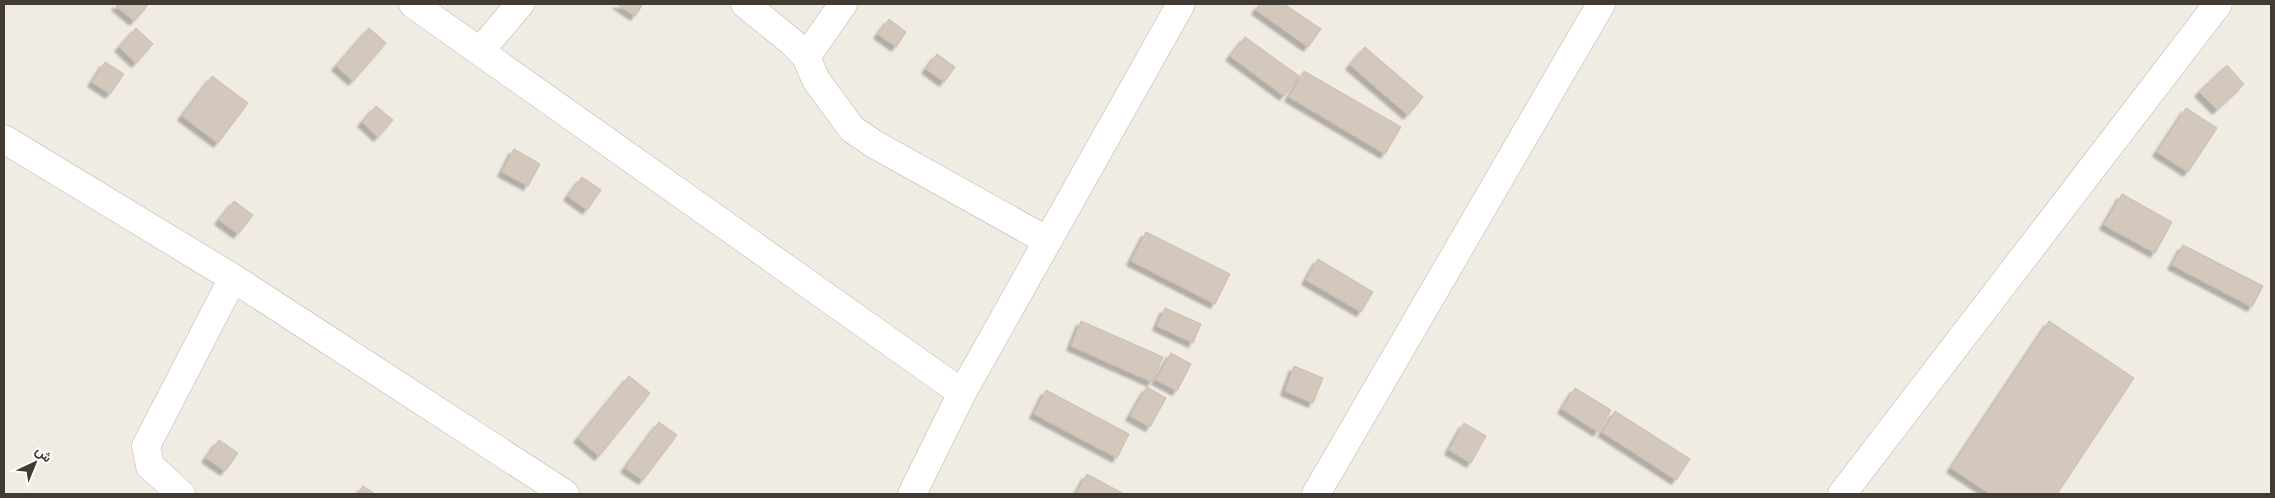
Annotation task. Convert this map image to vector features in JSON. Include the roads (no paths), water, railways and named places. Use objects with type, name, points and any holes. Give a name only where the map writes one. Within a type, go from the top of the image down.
[{"type":"street","points":[[413,4],[962,393]]},
{"type":"street","points":[[480,51],[520,4]]},
{"type":"street","points":[[745,4],[794,43],[806,57],[816,80],[852,129],[874,144],[1048,241]]},
{"type":"street","points":[[806,57],[842,4]]},
{"type":"street","points":[[912,494],[962,393],[1181,4]]},
{"type":"street","points":[[1316,494],[1601,4]]},
{"type":"street","points":[[1842,494],[2208,6]]},
{"type":"street","points":[[4,138],[233,278],[565,494]]},
{"type":"street","points":[[180,494],[150,466],[146,446],[233,278]]}]
